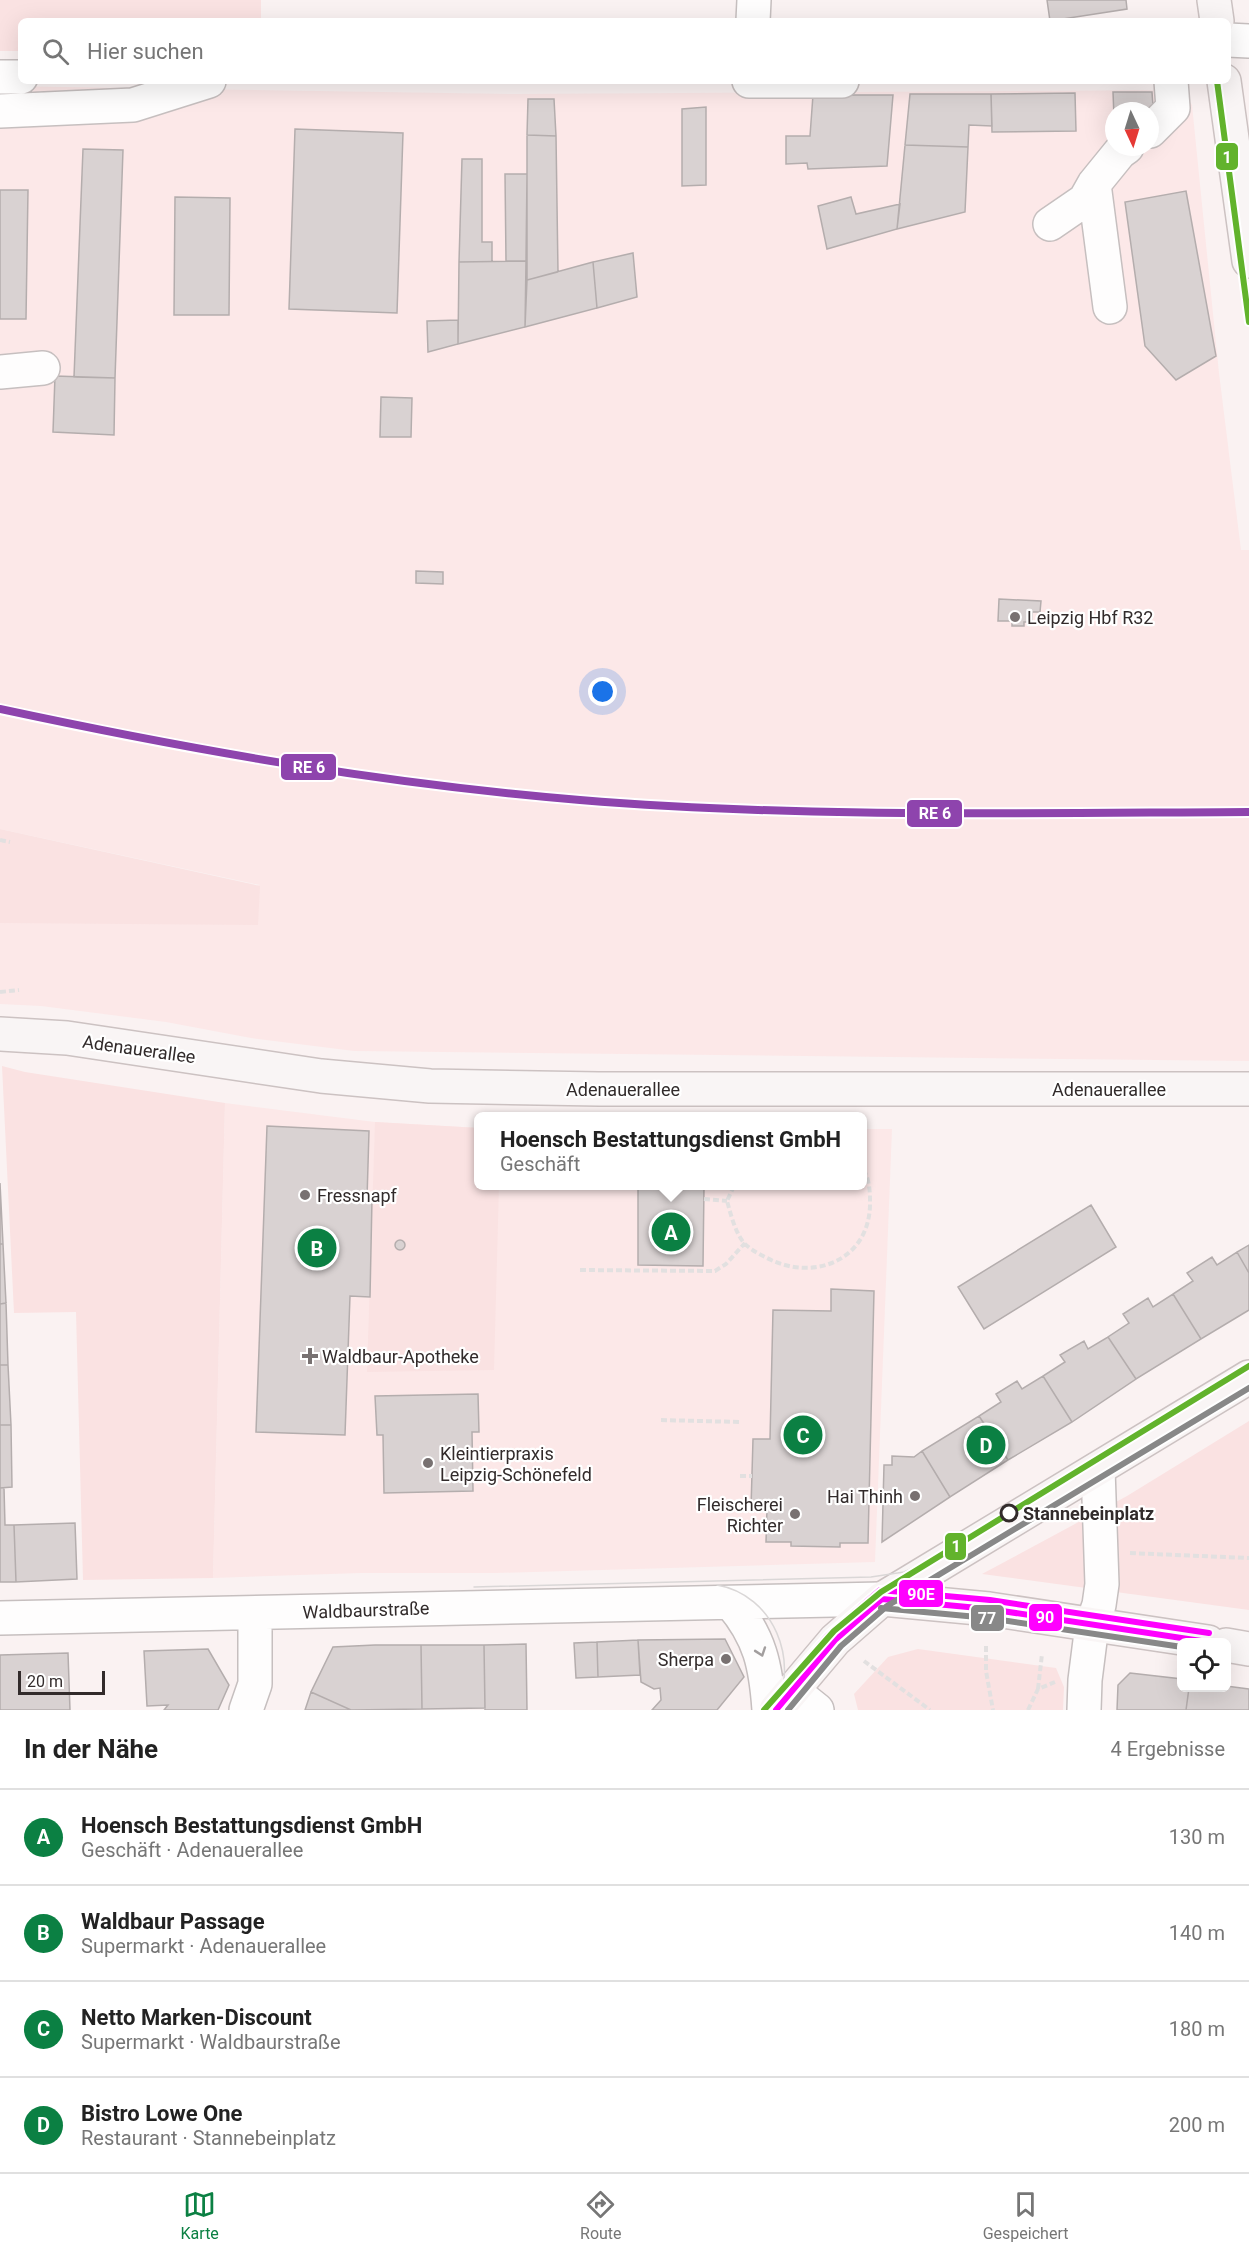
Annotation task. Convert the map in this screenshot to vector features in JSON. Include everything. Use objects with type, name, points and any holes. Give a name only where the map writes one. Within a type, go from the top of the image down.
[{"type":"main road","points":[[1214,0],[1217,18]]},
{"type":"main road","points":[[1224,84],[1249,261]]},
{"type":"main road","name":"Adenauerallee","points":[[0,1034],[67,1038],[321,1076],[430,1086],[599,1089],[1249,1089]]},
{"type":"main road","points":[[779,1703],[835,1640],[882,1599],[1249,1377]]},
{"type":"main road","points":[[882,1599],[989,1609],[1181,1638]]},
{"type":"main road","points":[[1231,1646],[1249,1649]]},
{"type":"street","points":[[753,0],[753,18]]},
{"type":"street","points":[[1231,40],[1249,41]]},
{"type":"street","points":[[0,76],[18,77]]},
{"type":"street","points":[[0,111],[133,105],[200,84]]},
{"type":"street","points":[[1159,122],[1173,108],[1171,84]]},
{"type":"street","points":[[1050,224],[1085,200],[1094,184],[1117,156]]},
{"type":"street","points":[[1094,184],[1110,307]]},
{"type":"street","points":[[0,372],[43,368]]},
{"type":"street","points":[[1084,1710],[1085,1680],[1092,1625],[1101,1595],[1102,1552],[1098,1469]]},
{"type":"street","name":"Waldbaurstraße","points":[[0,1618],[882,1599]]},
{"type":"street","points":[[731,1603],[745,1618],[763,1656],[779,1703],[817,1710]]},
{"type":"street","points":[[246,1710],[255,1684],[255,1613]]},
{"type":"path","points":[[0,840],[10,842]]},
{"type":"path","points":[[0,992],[19,990]]},
{"type":"path","points":[[732,1190],[727,1201],[739,1236],[745,1244],[778,1264],[794,1269],[814,1269],[832,1265],[855,1246],[863,1235],[871,1210],[867,1182]]},
{"type":"path","points":[[704,1199],[727,1201]]},
{"type":"path","points":[[580,1270],[715,1271],[726,1264],[745,1244]]},
{"type":"path","points":[[661,1420],[739,1422]]},
{"type":"path","points":[[740,1476],[752,1476]]},
{"type":"path","points":[[1102,1552],[1249,1558]]},
{"type":"path","points":[[986,1646],[986,1671],[993,1710]]},
{"type":"path","points":[[1028,1710],[1038,1689],[1042,1654]]},
{"type":"path","points":[[864,1661],[930,1710]]},
{"type":"path","points":[[1038,1689],[1062,1679]]},
{"type":"shaded area","points":[[0,0],[261,0],[261,18],[18,18],[18,51],[0,51]]},
{"type":"shaded area","points":[[0,86],[516,94],[1183,90],[1192,105],[1219,373],[1241,550],[1249,550],[1249,1061],[354,1051],[251,1038],[166,1022],[41,1006],[0,1004],[0,923],[82,923],[260,885],[0,829]]},
{"type":"shaded area","points":[[0,829],[260,886],[258,925],[0,923]]},
{"type":"shaded area","points":[[2,1066],[25,1072],[225,1103],[213,1578],[83,1580],[76,1312],[14,1313]]},
{"type":"shaded area","points":[[225,1103],[375,1122],[474,1128],[474,1190],[867,1190],[867,1129],[892,1129],[875,1562],[497,1573],[361,1573],[213,1578]]},
{"type":"shaded area","points":[[375,1122],[474,1128],[474,1190],[499,1190],[494,1370],[367,1372]]},
{"type":"shaded area","name":"Stannebeinplatz","points":[[1249,1421],[1249,1610],[982,1574],[1127,1496]]},
{"type":"shaded area","points":[[918,1649],[1056,1668],[1064,1687],[1063,1710],[858,1710],[854,1694],[888,1657]]},
{"type":"building","points":[[1047,0],[1126,0],[1127,9],[1069,18],[1050,18]]},
{"type":"building","points":[[1113,92],[1152,92],[1153,102],[1113,102]]},
{"type":"building","points":[[1075,93],[1076,131],[992,132],[991,94]]},
{"type":"building","points":[[910,94],[991,94],[992,126],[969,125],[968,147],[905,145]]},
{"type":"building","points":[[813,95],[893,95],[887,166],[808,169],[807,163],[786,164],[786,136],[810,136]]},
{"type":"building","points":[[528,99],[554,99],[556,136],[527,135]]},
{"type":"building","points":[[706,107],[706,185],[682,186],[682,109]]},
{"type":"building","points":[[295,129],[403,133],[397,313],[289,309]]},
{"type":"building","points":[[527,135],[556,136],[558,272],[527,280]]},
{"type":"building","points":[[905,145],[968,147],[965,212],[897,229]]},
{"type":"building","points":[[83,149],[123,150],[115,378],[74,377]]},
{"type":"building","points":[[462,159],[482,159],[482,242],[492,242],[492,262],[459,262]]},
{"type":"building","points":[[505,174],[527,174],[526,261],[506,261]]},
{"type":"building","points":[[0,190],[28,190],[26,319],[0,319]]},
{"type":"building","points":[[1186,191],[1216,356],[1176,380],[1145,346],[1125,202]]},
{"type":"building","points":[[175,197],[230,198],[229,315],[174,315]]},
{"type":"building","points":[[851,197],[856,214],[900,204],[897,229],[827,249],[818,206]]},
{"type":"building","points":[[633,253],[637,297],[597,308],[593,262]]},
{"type":"building","points":[[526,261],[525,327],[458,344],[459,262]]},
{"type":"building","points":[[593,262],[597,308],[525,327],[527,280]]},
{"type":"building","points":[[458,320],[458,344],[428,352],[427,321]]},
{"type":"building","points":[[55,376],[115,378],[114,435],[53,432]]},
{"type":"building","points":[[381,397],[412,398],[411,437],[380,437]]},
{"type":"building","points":[[416,571],[443,572],[443,584],[416,583]]},
{"type":"building","name":"Leipzig Hbf R32","points":[[999,599],[1041,601],[1040,612],[1032,612],[1032,622],[1024,622],[1024,626],[1012,626],[1012,621],[998,621]]},
{"type":"building","points":[[267,1126],[369,1131],[367,1199],[372,1199],[370,1297],[350,1296],[345,1435],[256,1432]]},
{"type":"building","points":[[0,1183],[3,1244],[0,1244]]},
{"type":"building","points":[[638,1190],[704,1190],[703,1266],[638,1265]]},
{"type":"building","points":[[1091,1205],[1116,1247],[984,1329],[958,1287]]},
{"type":"building","points":[[400,1240],[404,1241],[404,1249],[400,1250],[396,1249],[395,1245],[396,1241]]},
{"type":"building","points":[[0,1244],[3,1244],[6,1303],[0,1304]]},
{"type":"building","points":[[1249,1245],[1249,1273],[1237,1252]]},
{"type":"building","points":[[1237,1252],[1249,1273],[1249,1310],[1201,1339],[1173,1294],[1193,1281],[1187,1273],[1212,1257],[1217,1265]]},
{"type":"building","points":[[831,1289],[874,1291],[868,1543],[840,1543],[840,1547],[791,1546],[791,1542],[766,1542],[767,1508],[751,1508],[753,1439],[770,1439],[773,1310],[831,1311]]},
{"type":"building","points":[[1173,1294],[1201,1339],[1136,1379],[1108,1337],[1129,1323],[1123,1314],[1148,1298],[1153,1307]]},
{"type":"building","points":[[6,1303],[8,1365],[0,1365],[0,1304]]},
{"type":"building","points":[[1108,1337],[1136,1379],[1072,1422],[1043,1376],[1065,1362],[1060,1355],[1084,1341],[1088,1349]]},
{"type":"building","points":[[0,1365],[8,1365],[11,1425],[0,1425]]},
{"type":"building","points":[[1043,1376],[1072,1422],[1008,1460],[979,1416],[1001,1402],[996,1394],[1017,1381],[1022,1389]]},
{"type":"building","name":"Kleintierpraxis Leipzig-Schönefeld","points":[[478,1394],[479,1432],[472,1432],[473,1491],[384,1493],[383,1435],[377,1435],[375,1396]]},
{"type":"building","points":[[979,1416],[1008,1460],[950,1497],[922,1451]]},
{"type":"building","points":[[0,1425],[11,1425],[12,1487],[0,1488]]},
{"type":"building","points":[[922,1451],[950,1497],[882,1542],[884,1465],[892,1465],[892,1456],[914,1457]]},
{"type":"building","points":[[0,1488],[4,1488],[5,1525],[14,1525],[16,1582],[0,1582]]},
{"type":"building","points":[[75,1523],[77,1579],[16,1582],[14,1525]]},
{"type":"building","points":[[725,1639],[744,1677],[717,1710],[652,1710],[661,1700],[660,1688],[654,1689],[641,1682],[638,1640]]},
{"type":"building","points":[[638,1640],[640,1675],[598,1677],[597,1642]]},
{"type":"building","points":[[597,1642],[598,1677],[576,1678],[574,1643]]},
{"type":"building","points":[[526,1644],[527,1710],[485,1710],[484,1645]]},
{"type":"building","points":[[421,1645],[422,1709],[351,1710],[311,1692],[333,1647]]},
{"type":"building","points":[[421,1645],[484,1645],[485,1708],[422,1709]]},
{"type":"building","points":[[208,1649],[229,1685],[218,1710],[164,1710],[168,1705],[147,1706],[144,1651]]},
{"type":"building","points":[[68,1653],[70,1710],[0,1710],[0,1655]]},
{"type":"building","points":[[1130,1673],[1177,1678],[1177,1692],[1188,1692],[1186,1710],[1117,1710],[1118,1685]]},
{"type":"building","points":[[1231,1687],[1249,1689],[1249,1710],[1186,1710],[1188,1692],[1231,1692]]},
{"type":"building","points":[[311,1692],[351,1710],[305,1710]]},
{"type":"tram line","points":[[474,1587],[871,1577],[904,1572],[926,1562]]},
{"type":"tram line","points":[[717,1585],[737,1591],[754,1602],[767,1616],[777,1633],[783,1652],[784,1671],[782,1691],[775,1710]]},
{"type":"transit line","name":"1","points":[[1217,84],[1249,322]]},
{"type":"transit line","points":[[0,709],[288,764],[434,785],[580,800],[663,806],[830,812],[1249,812]]},
{"type":"transit line","name":"1","points":[[764,1710],[834,1631],[881,1592],[1249,1366]]},
{"type":"transit line","name":"77","points":[[788,1710],[841,1646],[887,1606],[1249,1388]]},
{"type":"transit line","name":"90E","points":[[769,1704],[829,1634],[880,1590],[990,1600],[1209,1633]]},
{"type":"transit line","name":"90","points":[[882,1599],[989,1609],[1181,1638]]},
{"type":"transit line","name":"90","points":[[776,1710],[835,1640],[882,1599]]},
{"type":"transit line","name":"77","points":[[881,1608],[988,1618],[1177,1646]]},
{"type":"place","name":"Leipzig Hbf R32","points":[[1015,617]]},
{"type":"place","name":"Fressnapf","points":[[305,1195]]},
{"type":"place","name":"Hoensch Bestattungsdienst GmbH","points":[[671,1232]]},
{"type":"place","name":"Waldbaur Passage","points":[[317,1248]]},
{"type":"place","name":"Waldbaur-Apotheke","points":[[310,1356]]},
{"type":"place","name":"Netto Marken-Discount","points":[[803,1435]]},
{"type":"place","name":"Bistro Lowe One","points":[[986,1445]]},
{"type":"place","name":"Kleintierpraxis Leipzig-Schönefeld","points":[[428,1463]]},
{"type":"place","name":"Hai Thinh","points":[[915,1496]]},
{"type":"place","name":"Stannebeinplatz","points":[[1009,1513]]},
{"type":"place","name":"Fleischerei Richter","points":[[795,1514]]},
{"type":"place","name":"Sherpa","points":[[726,1659]]}]
